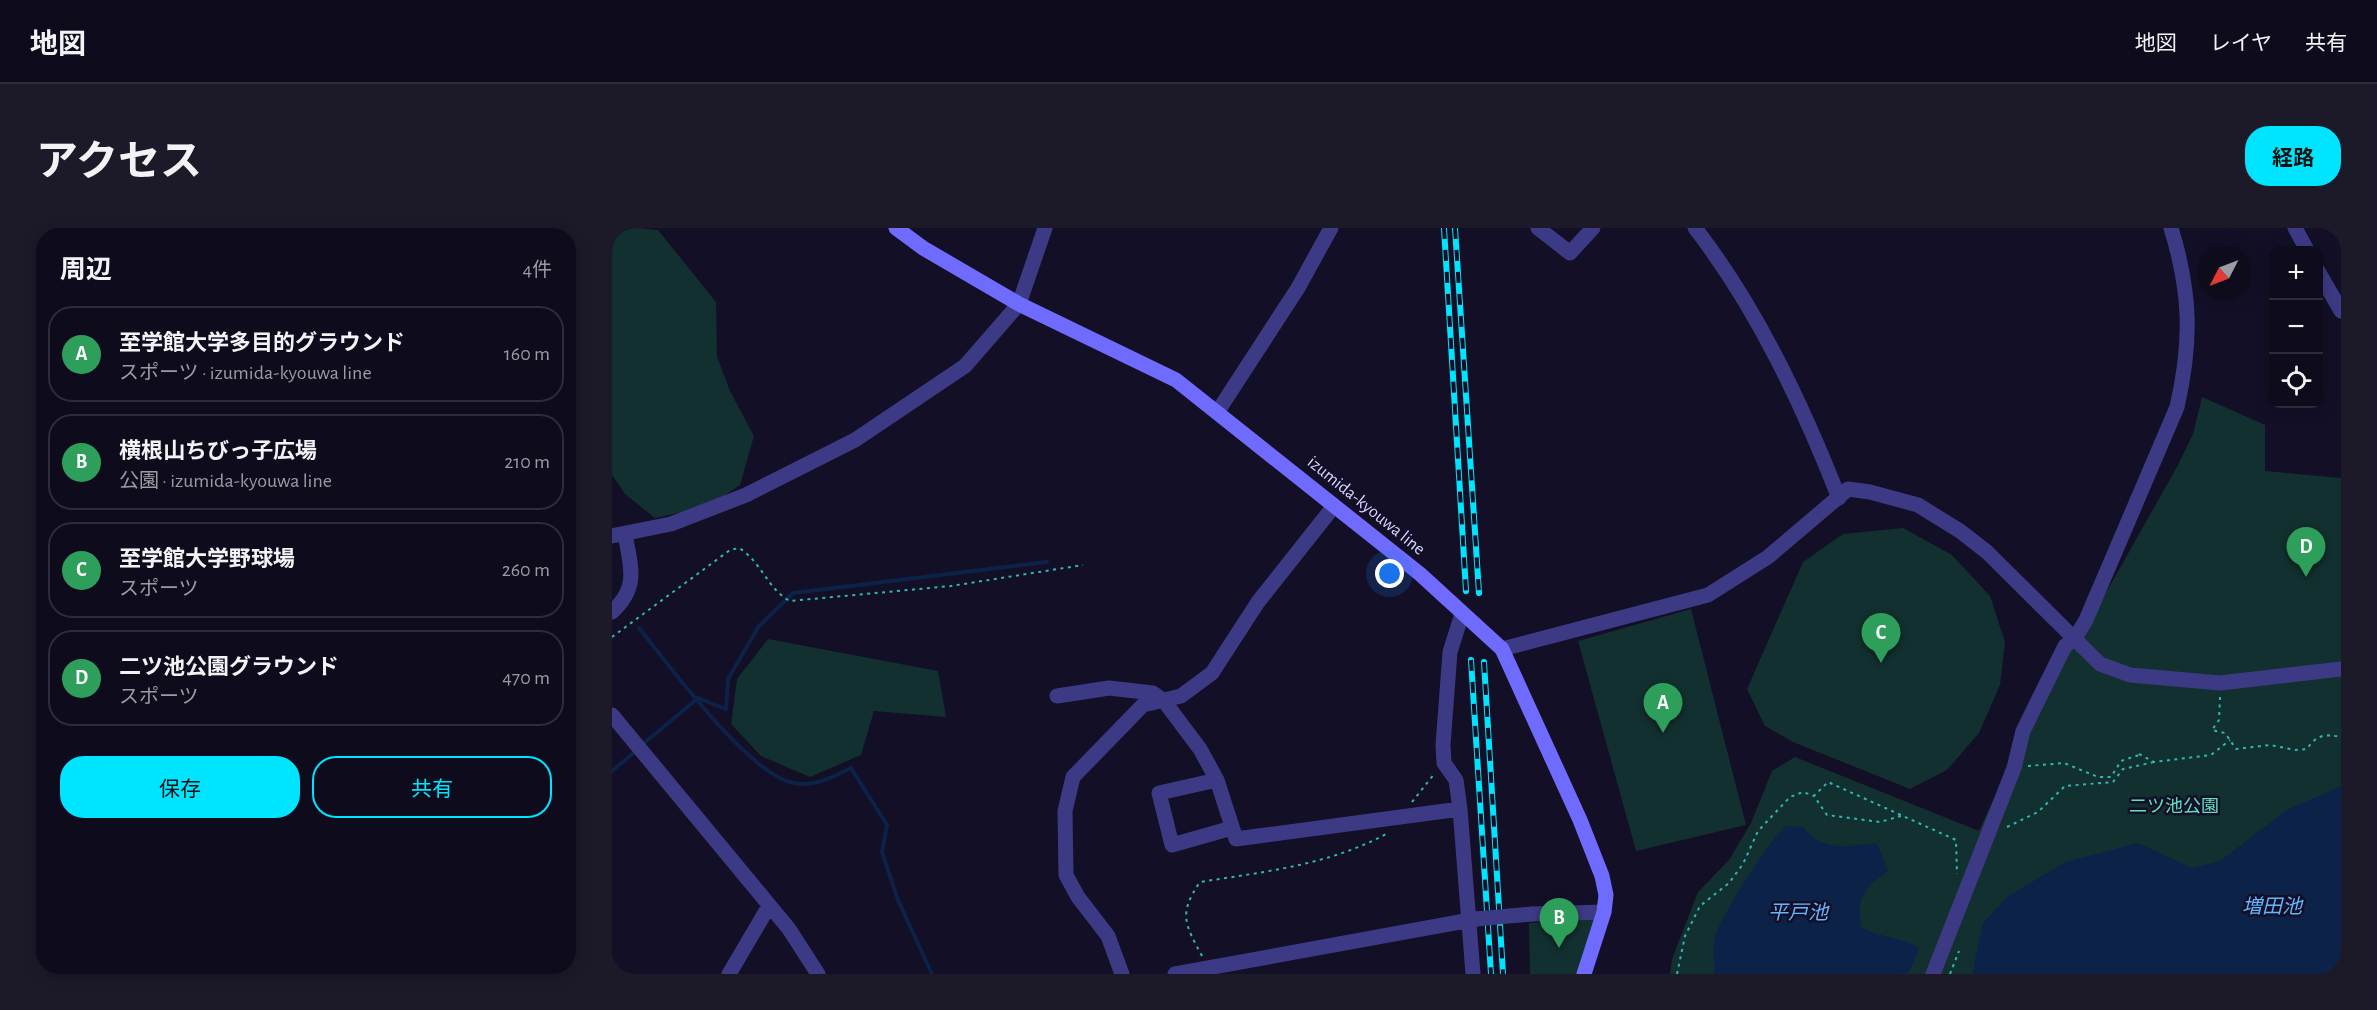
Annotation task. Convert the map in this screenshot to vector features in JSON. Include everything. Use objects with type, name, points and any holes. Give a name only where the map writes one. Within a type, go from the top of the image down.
[{"type":"main road","name":"izumida-kyouwa line","points":[[896,228],[922,248],[1019,304],[1176,380],[1218,411],[1420,574],[1502,649],[1580,820],[1602,876],[1606,895],[1604,912],[1584,974]]},
{"type":"street","points":[[612,612],[624,601],[631,586],[619,535],[671,524],[746,495],[855,440],[965,366],[1019,304],[1044,228]]},
{"type":"street","points":[[1218,411],[1298,288],[1331,228]]},
{"type":"street","points":[[1538,228],[1570,253],[1593,228]]},
{"type":"street","points":[[1695,228],[1765,336],[1812,432],[1839,498]]},
{"type":"street","points":[[1933,974],[2014,768],[2023,731],[2065,646],[2074,640],[2086,620],[2155,463],[2179,398],[2186,370],[2189,311],[2171,228]]},
{"type":"street","points":[[2295,228],[2305,246]]},
{"type":"street","points":[[2323,278],[2341,311]]},
{"type":"street","points":[[1502,649],[1708,595],[1768,557],[1848,489],[1870,492],[1918,505],[1960,531],[1987,552],[2100,664],[2130,675],[2220,683],[2341,669]]},
{"type":"street","points":[[1122,974],[1108,936],[1078,897],[1066,875],[1065,811],[1073,777],[1143,705],[1181,696],[1212,673],[1258,602],[1334,506]]},
{"type":"street","points":[[1462,614],[1450,652],[1444,762],[1456,780],[1460,809],[1473,920],[1473,974]]},
{"type":"street","points":[[1057,696],[1109,688],[1153,693],[1164,701],[1200,749],[1217,780],[1236,839],[1460,809]]},
{"type":"street","points":[[612,715],[789,929],[818,974]]},
{"type":"street","points":[[1217,780],[1159,793],[1172,845],[1232,828]]},
{"type":"street","points":[[729,974],[769,906]]},
{"type":"street","points":[[1175,974],[1473,920],[1532,914],[1604,912]]},
{"type":"path","points":[[612,637],[730,550],[739,548],[752,559],[780,596],[790,601],[951,586],[1083,565]]},
{"type":"path","points":[[2220,683],[2216,689],[2221,698],[2219,720],[2212,730],[2225,733],[2236,749],[2270,745],[2295,750],[2307,749],[2313,740],[2324,734],[2341,737]]},
{"type":"path","points":[[2002,829],[2038,812],[2065,786],[2113,782],[2123,769],[2154,762],[2211,755],[2230,740]]},
{"type":"path","points":[[2014,768],[2064,763],[2098,777],[2111,777],[2121,761],[2139,755],[2154,762]]},
{"type":"path","points":[[1209,968],[1184,916],[1188,899],[1200,882],[1325,860],[1358,849],[1386,834],[1444,762]]},
{"type":"path","points":[[1815,796],[1828,782],[1956,840]]},
{"type":"path","points":[[1677,974],[1685,936],[1700,906],[1729,883],[1743,864],[1758,831],[1790,798],[1803,792],[1815,796],[1827,815],[1880,822],[1900,816]]},
{"type":"green space","points":[[612,229],[658,230],[716,302],[717,357],[730,391],[754,436],[740,485],[709,506],[655,518],[625,494],[612,475]]},
{"type":"green space","name":"二ツ池公園","points":[[2202,397],[2265,425],[2265,471],[2341,478],[2341,974],[1670,974],[1672,959],[1698,892],[1729,860],[1751,823],[1772,771],[1795,757],[1979,831],[2062,649],[2077,650],[2085,630],[2178,465],[2193,434]]},
{"type":"green space","points":[[1903,528],[1952,555],[1990,596],[2005,642],[2000,685],[1979,733],[1947,770],[1910,789],[1793,742],[1765,726],[1747,689],[1803,562],[1843,534]]},
{"type":"green space","points":[[1691,609],[1746,825],[1636,851],[1578,641]]},
{"type":"green space","points":[[768,639],[938,671],[946,717],[874,711],[861,755],[810,777],[761,756],[731,724],[737,679]]},
{"type":"green space","points":[[1599,918],[1580,974],[1530,974],[1529,923]]},
{"type":"water","name":"増田池","points":[[2341,786],[2341,974],[1972,974],[1983,923],[2008,896],[2066,862],[2138,843],[2192,868],[2220,861],[2287,810]]},
{"type":"water","name":"平戸池","points":[[1786,826],[1803,827],[1818,841],[1836,846],[1877,843],[1888,871],[1868,888],[1861,900],[1861,927],[1919,948],[1909,972],[1901,974],[1714,974],[1713,950],[1719,926],[1758,861]]},
{"type":"waterway","points":[[642,745],[698,698],[726,709],[728,679],[759,626],[793,593],[1047,562]]},
{"type":"waterway","points":[[639,628],[711,717],[755,761],[776,776],[794,783],[810,784],[851,768],[887,825],[882,852],[898,900],[932,974]]},
{"type":"waterway","points":[[612,771],[637,750]]},
{"type":"railway","points":[[1444,228],[1466,591]]},
{"type":"railway","points":[[1455,228],[1479,593]]},
{"type":"railway","points":[[1471,660],[1491,974]]},
{"type":"railway","points":[[1484,662],[1503,974]]},
{"type":"place","name":"二ツ池公園グラウンド","points":[[2306,577]]},
{"type":"place","name":"至学館大学野球場","points":[[1881,663]]},
{"type":"place","name":"至学館大学多目的グラウンド","points":[[1663,733]]},
{"type":"place","name":"横根山ちびっ子広場","points":[[1559,948]]}]
